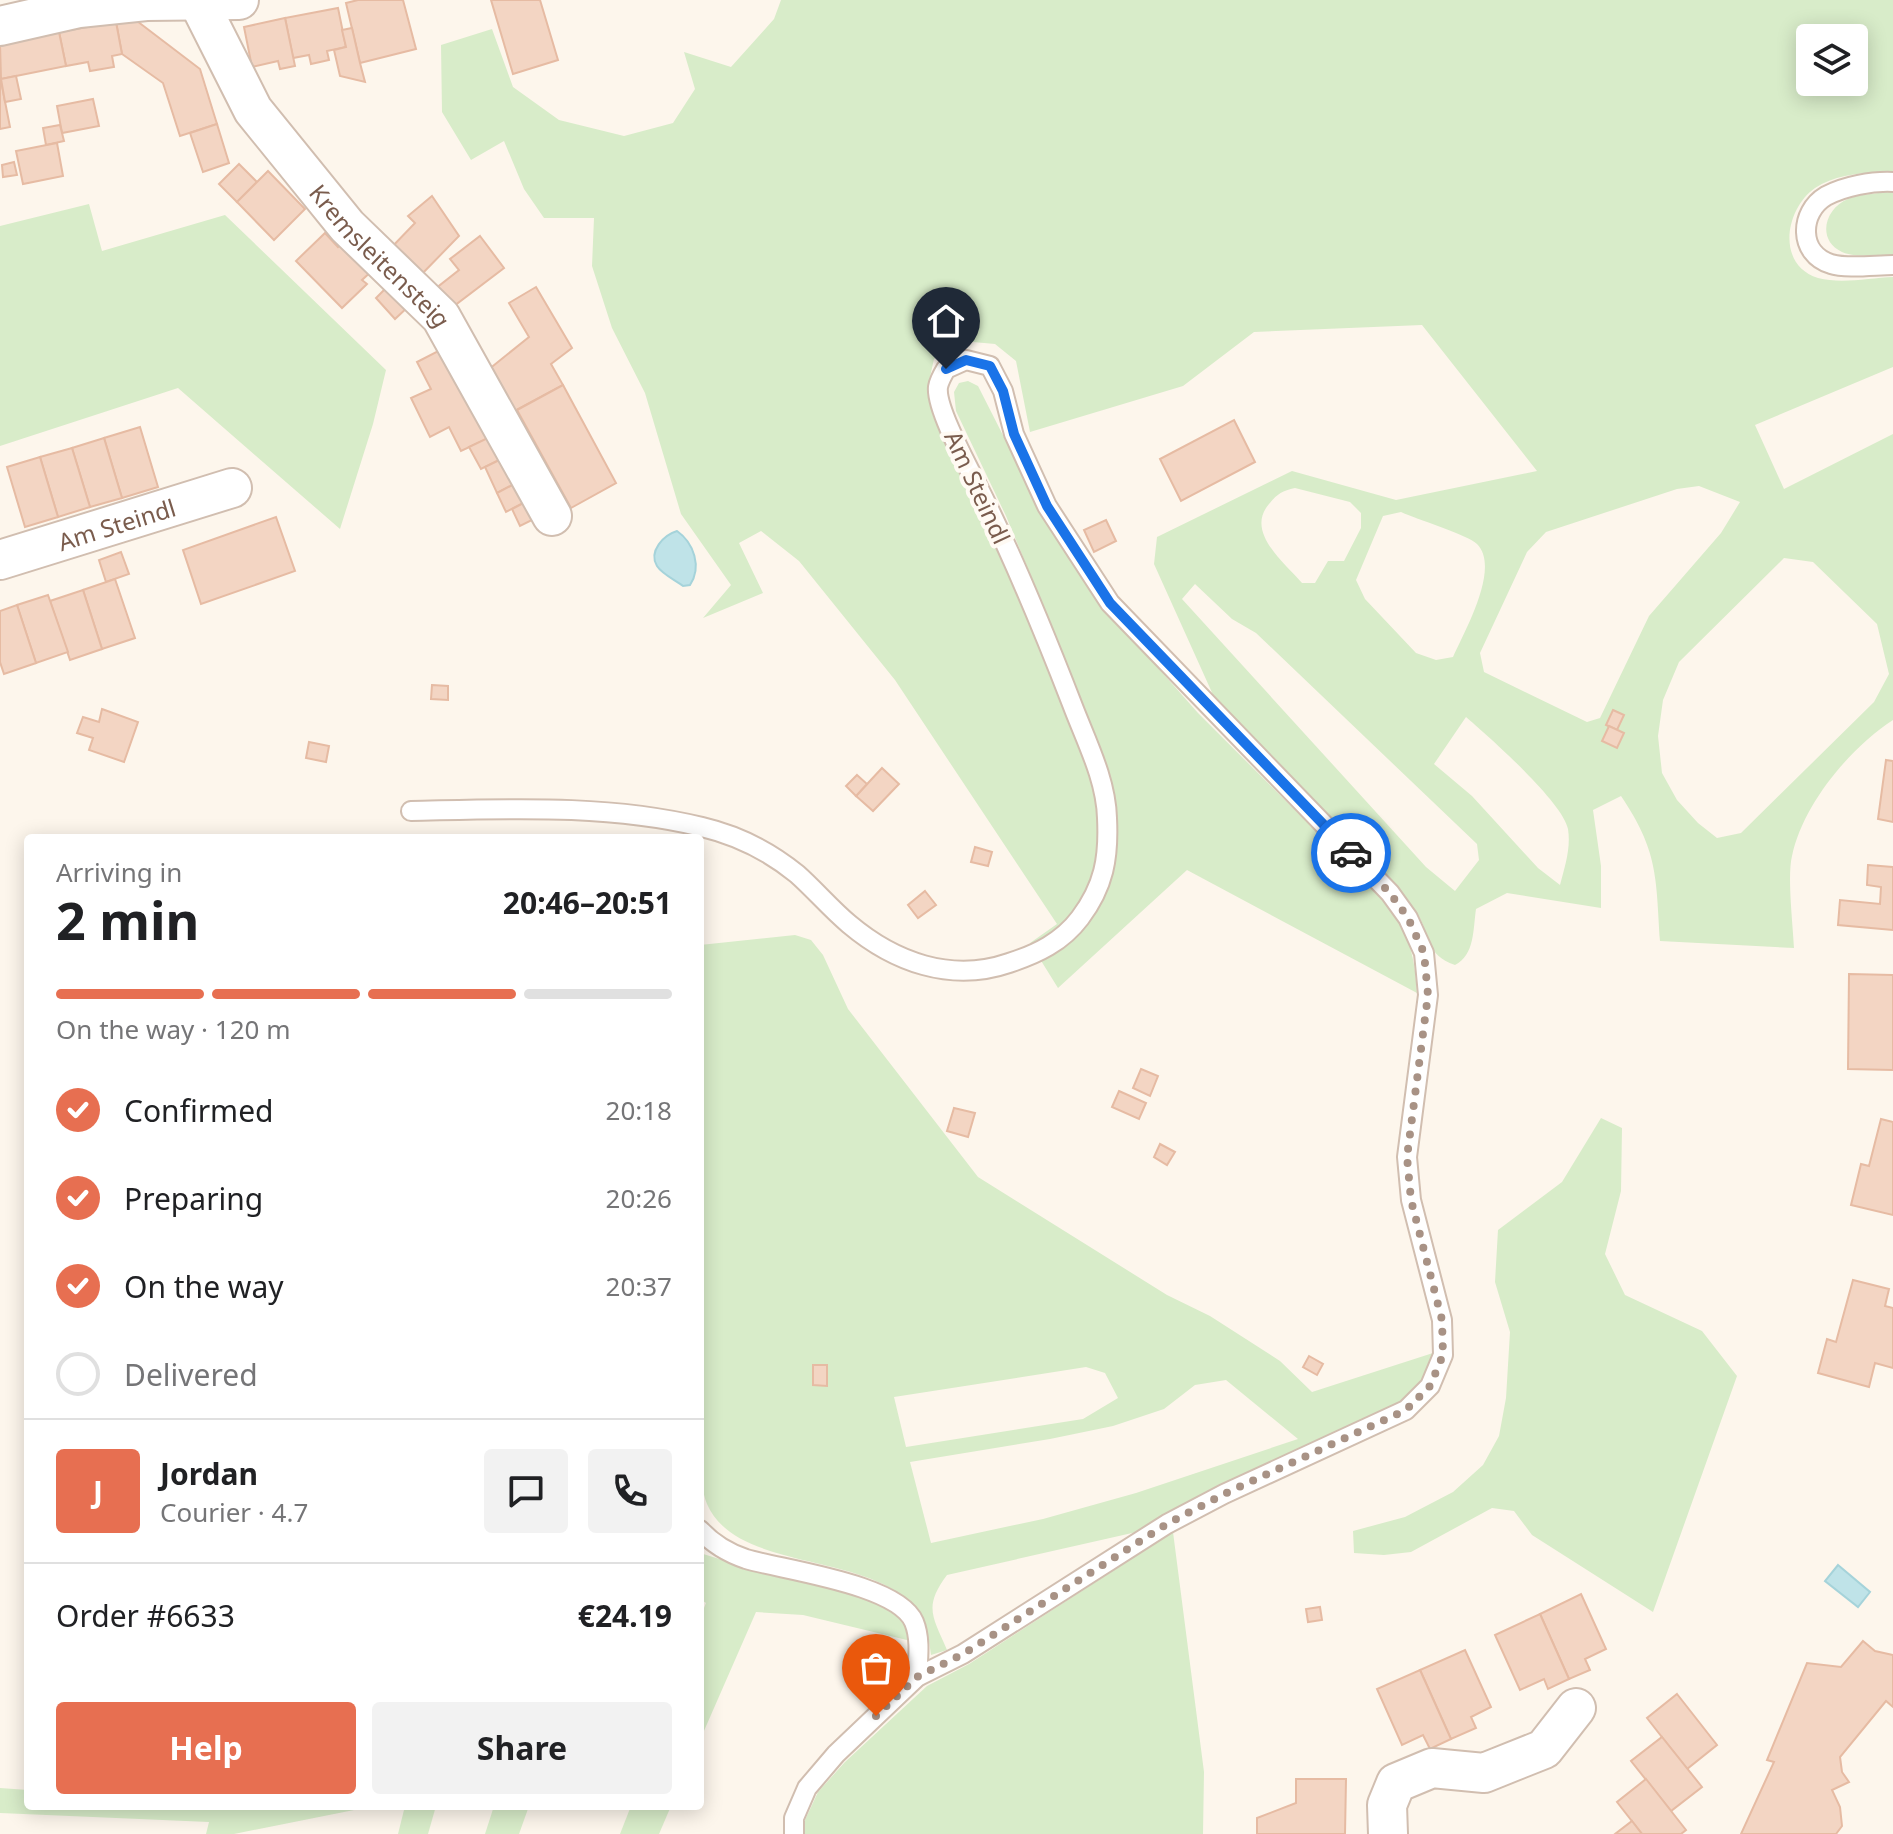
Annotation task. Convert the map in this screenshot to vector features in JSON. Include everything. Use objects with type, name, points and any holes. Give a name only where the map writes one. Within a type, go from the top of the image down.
[{"type":"street","points":[[0,26],[79,8],[146,1],[239,0]]},
{"type":"street","name":"Kremsleitensteig","points":[[198,1],[253,110],[347,226],[441,317],[552,516]]},
{"type":"street","name":"Am Steindl","points":[[0,560],[232,488]]},
{"type":"street","points":[[1388,1834],[1387,1805],[1396,1783],[1432,1768],[1484,1773],[1544,1749],[1576,1708]]},
{"type":"lane","points":[[1893,182],[1841,189],[1823,198],[1812,211],[1805,228],[1807,244],[1817,257],[1832,265],[1893,265]]},
{"type":"lane","name":"Am Steindl","points":[[411,811],[560,808],[704,827],[753,845],[796,873],[849,924],[888,953],[921,966],[960,972],[998,967],[1036,954],[1070,931],[1095,898],[1106,859],[1107,815],[1098,771],[1055,662],[995,521],[943,414],[938,389],[946,369],[966,360],[990,366],[1003,391],[1014,434],[1047,506],[1110,603],[1390,893],[1408,918],[1424,953],[1428,995],[1407,1157],[1411,1200],[1442,1320],[1443,1355],[1430,1386],[1406,1410],[1224,1494],[1167,1524],[963,1654],[917,1677],[836,1754],[807,1788],[794,1818],[794,1834]]},
{"type":"lane","points":[[704,1534],[712,1543],[743,1558],[840,1580],[900,1606],[913,1619],[918,1637],[917,1677]]},
{"type":"green space","points":[[781,0],[1893,0],[1893,173],[1852,174],[1823,183],[1805,197],[1797,209],[1790,236],[1796,261],[1805,271],[1818,278],[1846,281],[1893,277],[1893,367],[1755,425],[1784,489],[1893,434],[1893,720],[1845,762],[1830,779],[1806,817],[1792,856],[1790,876],[1794,948],[1660,941],[1649,849],[1621,796],[1593,810],[1601,866],[1601,908],[1507,893],[1476,909],[1470,948],[1462,961],[1455,965],[1445,961],[1433,950],[1417,913],[1396,886],[1214,697],[1154,564],[1157,537],[1292,471],[1396,500],[1537,471],[1422,325],[1254,332],[1183,386],[1030,432],[1016,361],[995,344],[962,341],[934,359],[928,386],[933,416],[989,523],[1044,652],[1058,641],[1006,516],[956,411],[954,392],[959,383],[968,381],[978,386],[1041,510],[1105,608],[1198,713],[1383,898],[1408,942],[1417,993],[1187,870],[1058,988],[1030,943],[1057,924],[895,680],[799,561],[761,531],[739,543],[763,593],[703,618],[731,585],[681,514],[645,393],[612,328],[592,266],[594,218],[544,218],[524,189],[504,141],[471,160],[442,112],[441,45],[492,29],[513,87],[559,120],[624,136],[673,123],[695,89],[684,52],[731,67],[774,19]],"holes":[[[1699,486],[1740,502],[1721,533],[1649,616],[1600,718],[1587,722],[1484,672],[1480,653],[1527,552],[1546,532],[1677,489]],[[1295,488],[1350,502],[1361,513],[1361,528],[1344,561],[1328,561],[1315,583],[1302,583],[1277,556],[1264,536],[1263,515],[1269,504],[1280,493]],[[1401,512],[1453,532],[1472,540],[1483,555],[1483,584],[1453,657],[1436,660],[1416,653],[1365,599],[1356,580],[1383,516]],[[1784,558],[1813,562],[1877,624],[1889,674],[1874,702],[1741,833],[1717,838],[1677,800],[1662,773],[1658,736],[1663,700],[1679,662]],[[1195,584],[1232,619],[1256,633],[1477,844],[1479,860],[1455,891],[1426,867],[1182,599]],[[1466,717],[1491,739],[1539,787],[1563,817],[1569,843],[1560,885],[1538,868],[1472,796],[1434,764]]]},
{"type":"green space","points":[[1893,192],[1893,256],[1854,255],[1834,247],[1826,232],[1834,209],[1852,197]]},
{"type":"green space","points":[[89,204],[102,251],[225,215],[386,370],[373,424],[340,529],[178,388],[0,446],[0,226]]},
{"type":"green space","points":[[795,935],[811,940],[823,955],[848,1009],[978,1177],[1167,1295],[1210,1316],[1280,1361],[1312,1392],[1433,1353],[1422,1381],[1400,1403],[1220,1485],[1141,1531],[947,1575],[935,1596],[933,1612],[947,1650],[931,1655],[923,1618],[899,1594],[873,1579],[747,1542],[723,1526],[705,1500],[704,945]],"holes":[[[1086,1367],[1105,1373],[1118,1398],[1083,1419],[906,1447],[894,1397]],[[1226,1380],[1298,1439],[1136,1493],[1043,1519],[931,1543],[910,1462],[1113,1426],[1164,1409],[1195,1385]]]},
{"type":"green space","points":[[1601,1118],[1622,1128],[1621,1191],[1605,1254],[1625,1295],[1702,1331],[1737,1376],[1653,1612],[1532,1535],[1514,1511],[1492,1508],[1411,1552],[1384,1555],[1354,1553],[1353,1531],[1405,1517],[1453,1492],[1483,1465],[1499,1436],[1506,1398],[1510,1332],[1495,1282],[1498,1230],[1562,1182]]},
{"type":"green space","points":[[1173,1532],[1204,1772],[1203,1834],[805,1834],[805,1820],[818,1792],[845,1762],[927,1686],[969,1664]]},
{"type":"green space","points":[[704,1554],[830,1586],[877,1602],[907,1623],[911,1641],[803,1615],[756,1612],[704,1731]]},
{"type":"green space","points":[[0,1788],[24,1790],[24,1810],[354,1810],[234,1834],[206,1834],[209,1822],[0,1813]]},
{"type":"green space","points":[[404,1810],[435,1810],[428,1834],[398,1834]]},
{"type":"green space","points":[[493,1810],[528,1810],[519,1834],[485,1834]]},
{"type":"green space","points":[[629,1810],[669,1810],[659,1834],[620,1834]]},
{"type":"water","points":[[677,531],[688,542],[696,563],[690,585],[683,586],[665,574],[655,560],[659,544]]},
{"type":"water","points":[[1838,1565],[1870,1592],[1858,1607],[1825,1581]]},
{"type":"building","points":[[403,0],[416,49],[360,63],[346,3]]},
{"type":"building","points":[[491,0],[540,0],[558,60],[513,74]]},
{"type":"building","points":[[338,8],[346,47],[327,51],[329,60],[311,64],[309,55],[293,58],[285,18]]},
{"type":"building","points":[[133,18],[200,69],[217,124],[180,136],[163,83],[122,54],[116,22]]},
{"type":"building","points":[[285,18],[295,66],[280,69],[278,61],[252,67],[244,27]]},
{"type":"building","points":[[116,22],[122,54],[112,56],[114,67],[90,71],[88,62],[66,66],[59,32]]},
{"type":"building","points":[[352,28],[365,82],[340,76],[334,50],[346,47],[342,30]]},
{"type":"building","points":[[59,32],[66,66],[1,79],[0,44]]},
{"type":"building","points":[[0,76],[10,127],[0,129]]},
{"type":"building","points":[[16,76],[21,99],[5,102],[1,79]]},
{"type":"building","points":[[93,99],[99,126],[62,133],[57,106]]},
{"type":"building","points":[[217,124],[229,163],[203,172],[190,133]]},
{"type":"building","points":[[60,125],[64,141],[46,145],[43,128]]},
{"type":"building","points":[[57,143],[63,176],[23,184],[16,151]]},
{"type":"building","points":[[14,162],[17,175],[3,177],[2,165]]},
{"type":"building","points":[[239,164],[257,182],[237,202],[219,184]]},
{"type":"building","points":[[268,171],[305,209],[274,240],[237,202]]},
{"type":"building","points":[[432,196],[459,236],[417,279],[388,251],[415,223],[408,216]]},
{"type":"building","points":[[325,233],[338,247],[345,241],[373,270],[362,280],[367,284],[342,308],[296,261]]},
{"type":"building","points":[[480,236],[504,268],[450,309],[435,289],[459,270],[450,259]]},
{"type":"building","points":[[390,284],[410,305],[395,319],[376,298]]},
{"type":"building","points":[[536,287],[572,348],[551,364],[563,385],[511,413],[488,370],[529,337],[509,303]]},
{"type":"building","points":[[446,347],[491,437],[461,451],[449,427],[430,437],[411,398],[431,389],[417,362]]},
{"type":"building","points":[[563,385],[616,483],[571,508],[517,410]]},
{"type":"building","points":[[1234,420],[1255,462],[1181,501],[1160,459]]},
{"type":"building","points":[[140,427],[158,487],[122,498],[104,438]]},
{"type":"building","points":[[496,434],[507,456],[481,469],[469,447]]},
{"type":"building","points":[[104,438],[122,498],[90,507],[72,448]]},
{"type":"building","points":[[72,448],[90,507],[58,517],[40,457]]},
{"type":"building","points":[[510,455],[522,480],[497,493],[485,467]]},
{"type":"building","points":[[40,457],[58,517],[25,527],[7,467]]},
{"type":"building","points":[[522,480],[531,499],[506,512],[497,493]]},
{"type":"building","points":[[531,499],[540,516],[520,526],[512,509]]},
{"type":"building","points":[[276,517],[295,571],[201,604],[183,550]]},
{"type":"building","points":[[1106,520],[1116,541],[1094,552],[1084,530]]},
{"type":"building","points":[[121,552],[129,574],[106,582],[99,560]]},
{"type":"building","points":[[115,579],[135,638],[102,649],[83,590]]},
{"type":"building","points":[[83,590],[102,649],[70,660],[50,601]]},
{"type":"building","points":[[48,595],[68,652],[36,663],[17,605]]},
{"type":"building","points":[[17,605],[36,663],[4,674],[0,662],[0,611]]},
{"type":"building","points":[[432,685],[448,686],[448,700],[431,699]]},
{"type":"building","points":[[102,709],[138,722],[124,762],[89,750],[93,738],[77,733],[83,717],[99,722]]},
{"type":"building","points":[[1613,710],[1624,715],[1617,730],[1606,725]]},
{"type":"building","points":[[1609,726],[1624,733],[1617,748],[1602,741]]},
{"type":"building","points":[[309,742],[329,746],[326,762],[306,758]]},
{"type":"building","points":[[1886,760],[1893,761],[1893,822],[1878,819]]},
{"type":"building","points":[[882,768],[899,784],[873,811],[856,796]]},
{"type":"building","points":[[857,775],[867,784],[856,796],[846,786]]},
{"type":"building","points":[[975,847],[992,852],[988,866],[971,862]]},
{"type":"building","points":[[1868,865],[1893,867],[1893,930],[1838,925],[1840,900],[1880,904],[1881,887],[1867,885]]},
{"type":"building","points":[[925,891],[936,905],[918,918],[908,905]]},
{"type":"building","points":[[1849,974],[1893,975],[1893,1070],[1848,1069]]},
{"type":"building","points":[[1141,1069],[1158,1076],[1150,1096],[1133,1088]]},
{"type":"building","points":[[1119,1091],[1146,1103],[1139,1119],[1112,1107]]},
{"type":"building","points":[[954,1108],[975,1113],[968,1137],[947,1131]]},
{"type":"building","points":[[1881,1119],[1893,1122],[1893,1215],[1851,1205],[1861,1164],[1869,1166]]},
{"type":"building","points":[[1160,1144],[1175,1152],[1167,1165],[1154,1157]]},
{"type":"building","points":[[1853,1280],[1889,1289],[1885,1306],[1893,1308],[1893,1368],[1875,1363],[1869,1387],[1818,1373],[1827,1339],[1836,1342]]},
{"type":"building","points":[[1309,1356],[1323,1364],[1317,1375],[1303,1367]]},
{"type":"building","points":[[813,1365],[827,1365],[827,1386],[813,1385]]},
{"type":"building","points":[[1581,1594],[1606,1649],[1585,1659],[1590,1670],[1569,1679],[1540,1614]]},
{"type":"building","points":[[1320,1607],[1322,1620],[1308,1622],[1306,1609]]},
{"type":"building","points":[[1540,1614],[1569,1679],[1548,1689],[1544,1679],[1520,1690],[1495,1635]]},
{"type":"building","points":[[1863,1641],[1875,1651],[1893,1655],[1893,1707],[1886,1701],[1840,1757],[1842,1772],[1849,1782],[1832,1790],[1840,1807],[1842,1826],[1836,1834],[1741,1834],[1774,1762],[1767,1760],[1807,1663],[1841,1667]]},
{"type":"building","points":[[1465,1650],[1491,1707],[1471,1717],[1476,1728],[1451,1739],[1420,1670]]},
{"type":"building","points":[[1420,1670],[1451,1739],[1430,1749],[1423,1735],[1402,1745],[1377,1689]]},
{"type":"building","points":[[1677,1694],[1717,1745],[1687,1769],[1647,1718]]},
{"type":"building","points":[[1662,1737],[1702,1787],[1671,1811],[1631,1761]]},
{"type":"building","points":[[1296,1779],[1346,1779],[1345,1834],[1257,1834],[1257,1818],[1296,1803]]},
{"type":"building","points":[[1646,1779],[1686,1830],[1681,1834],[1642,1834],[1617,1802]]},
{"type":"building","points":[[1632,1821],[1642,1834],[1615,1834]]},
{"type":"way so far","points":[[876,1716],[917,1677],[963,1654],[1167,1524],[1224,1494],[1406,1410],[1430,1386],[1443,1355],[1442,1320],[1411,1200],[1407,1157],[1428,995],[1424,953],[1408,918],[1390,893],[1351,853]]},
{"type":"route","points":[[946,369],[966,360],[990,366],[1003,391],[1014,434],[1047,506],[1110,603],[1351,853]]}]
